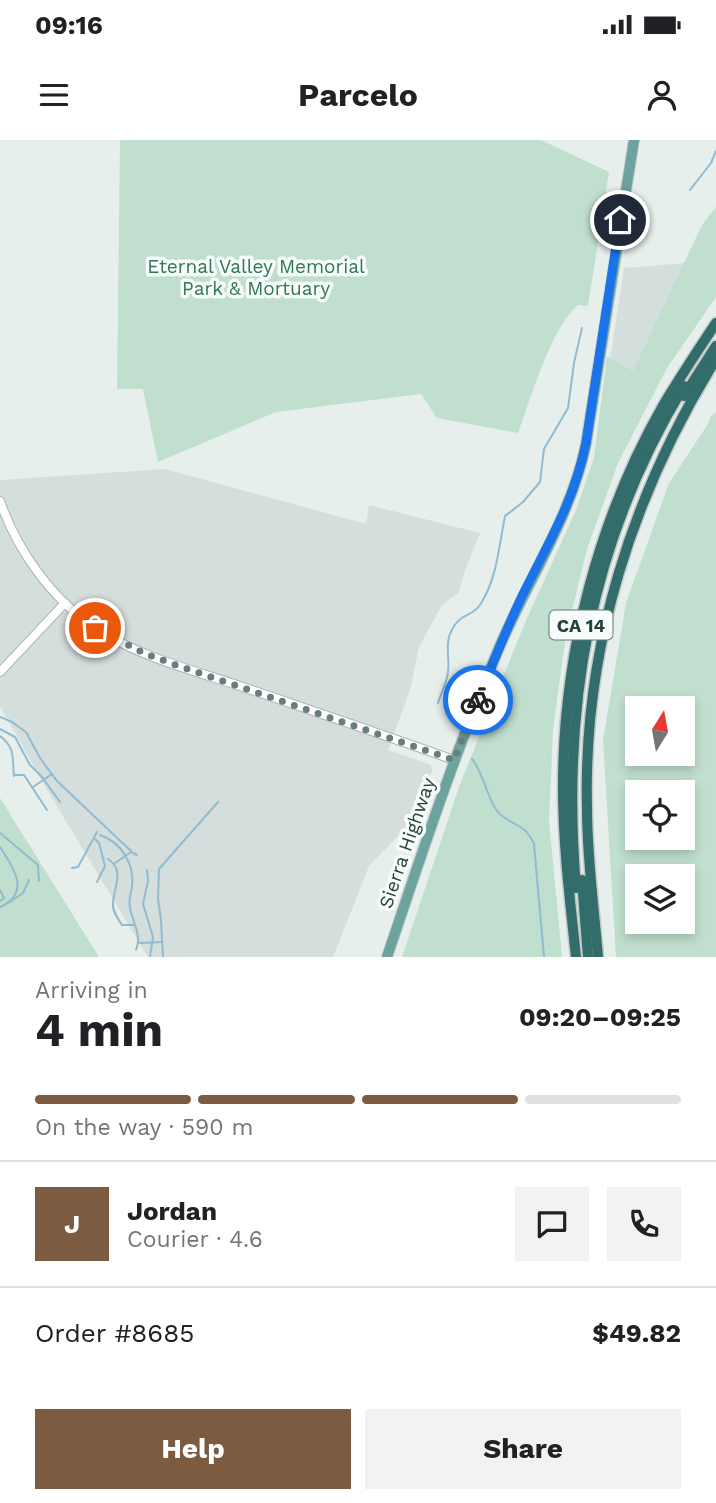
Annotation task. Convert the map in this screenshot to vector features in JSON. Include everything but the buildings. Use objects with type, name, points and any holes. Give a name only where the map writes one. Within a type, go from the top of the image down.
[{"type":"highway","name":"CA 14","points":[[576,957],[566,863],[563,785],[569,698],[581,623],[605,537],[631,470],[665,403],[716,323]]},
{"type":"highway","points":[[583,957],[572,842],[571,765],[577,691],[592,607],[616,528],[647,454],[682,388],[716,337]]},
{"type":"highway","points":[[589,957],[577,804],[580,711],[588,654],[602,591],[645,471],[687,390],[716,346]]},
{"type":"highway","name":"CA 14","points":[[598,957],[587,833],[587,784],[590,712],[601,641],[619,570],[657,468],[716,359]]},
{"type":"main road","name":"Sierra Highway","points":[[387,957],[454,760],[508,628],[563,517],[578,479],[634,140]]},
{"type":"street","points":[[0,501],[27,557],[65,603],[95,628],[146,654],[454,760]]},
{"type":"street","points":[[0,672],[65,603]]},
{"type":"shaded area","points":[[685,263],[633,371],[610,360],[624,268]]},
{"type":"shaded area","points":[[165,469],[366,524],[369,505],[480,533],[459,592],[442,605],[419,647],[410,690],[388,750],[431,765],[432,771],[416,817],[369,866],[333,957],[148,957],[0,706],[0,480]]},
{"type":"green space","name":"Eternal Valley Memorial Park & Mortuary","points":[[120,140],[541,140],[609,172],[588,306],[578,305],[559,329],[518,433],[437,418],[421,394],[276,412],[158,462],[143,389],[117,389]]},
{"type":"green space","points":[[716,207],[716,297],[667,368],[618,463],[587,549],[566,635],[553,729],[549,821],[562,957],[402,957],[459,787],[524,625],[576,510],[594,458],[607,356],[633,371],[702,225]]},
{"type":"green space","points":[[716,412],[716,957],[616,957],[603,740],[626,603],[669,483]]},
{"type":"green space","points":[[0,798],[99,957],[0,957]]},
{"type":"waterway","points":[[690,190],[711,163],[716,151]]},
{"type":"waterway","points":[[438,703],[447,676],[450,634],[457,622],[476,609],[486,595],[497,562],[505,516],[523,502],[540,482],[544,449],[568,408],[582,328]]},
{"type":"waterway","points":[[0,717],[26,732],[57,781],[131,851]]},
{"type":"waterway","points":[[0,729],[15,737],[30,765],[60,802]]},
{"type":"waterway","points":[[0,736],[11,749],[14,776]]},
{"type":"waterway","points":[[472,759],[497,810],[506,819],[524,829],[534,844],[544,957]]},
{"type":"waterway","points":[[33,787],[52,774]]},
{"type":"waterway","points":[[14,775],[24,775],[47,810]]},
{"type":"waterway","points":[[163,957],[158,899],[159,869],[218,802]]},
{"type":"waterway","points":[[72,868],[78,867],[97,832]]},
{"type":"waterway","points":[[0,833],[38,865],[39,881]]},
{"type":"waterway","points":[[100,835],[120,848],[129,862],[132,878],[129,905],[138,934],[136,950]]},
{"type":"waterway","points":[[95,839],[99,843],[105,866],[97,882]]},
{"type":"waterway","points":[[0,847],[17,879],[15,895],[0,907]]},
{"type":"waterway","points":[[115,863],[131,852],[137,855]]},
{"type":"waterway","points":[[108,859],[113,863],[117,874],[114,912],[122,925],[135,925]]},
{"type":"waterway","points":[[147,870],[148,881],[143,904],[153,937],[150,957]]},
{"type":"waterway","points":[[10,902],[23,893],[29,880]]},
{"type":"waterway","points":[[0,890],[4,898],[0,901]]},
{"type":"waterway","points":[[139,943],[162,942]]},
{"type":"way so far","points":[[95,628],[146,654],[454,760],[478,700]]},
{"type":"route","points":[[478,700],[522,596],[569,505],[578,479],[586,443],[620,220]]}]
